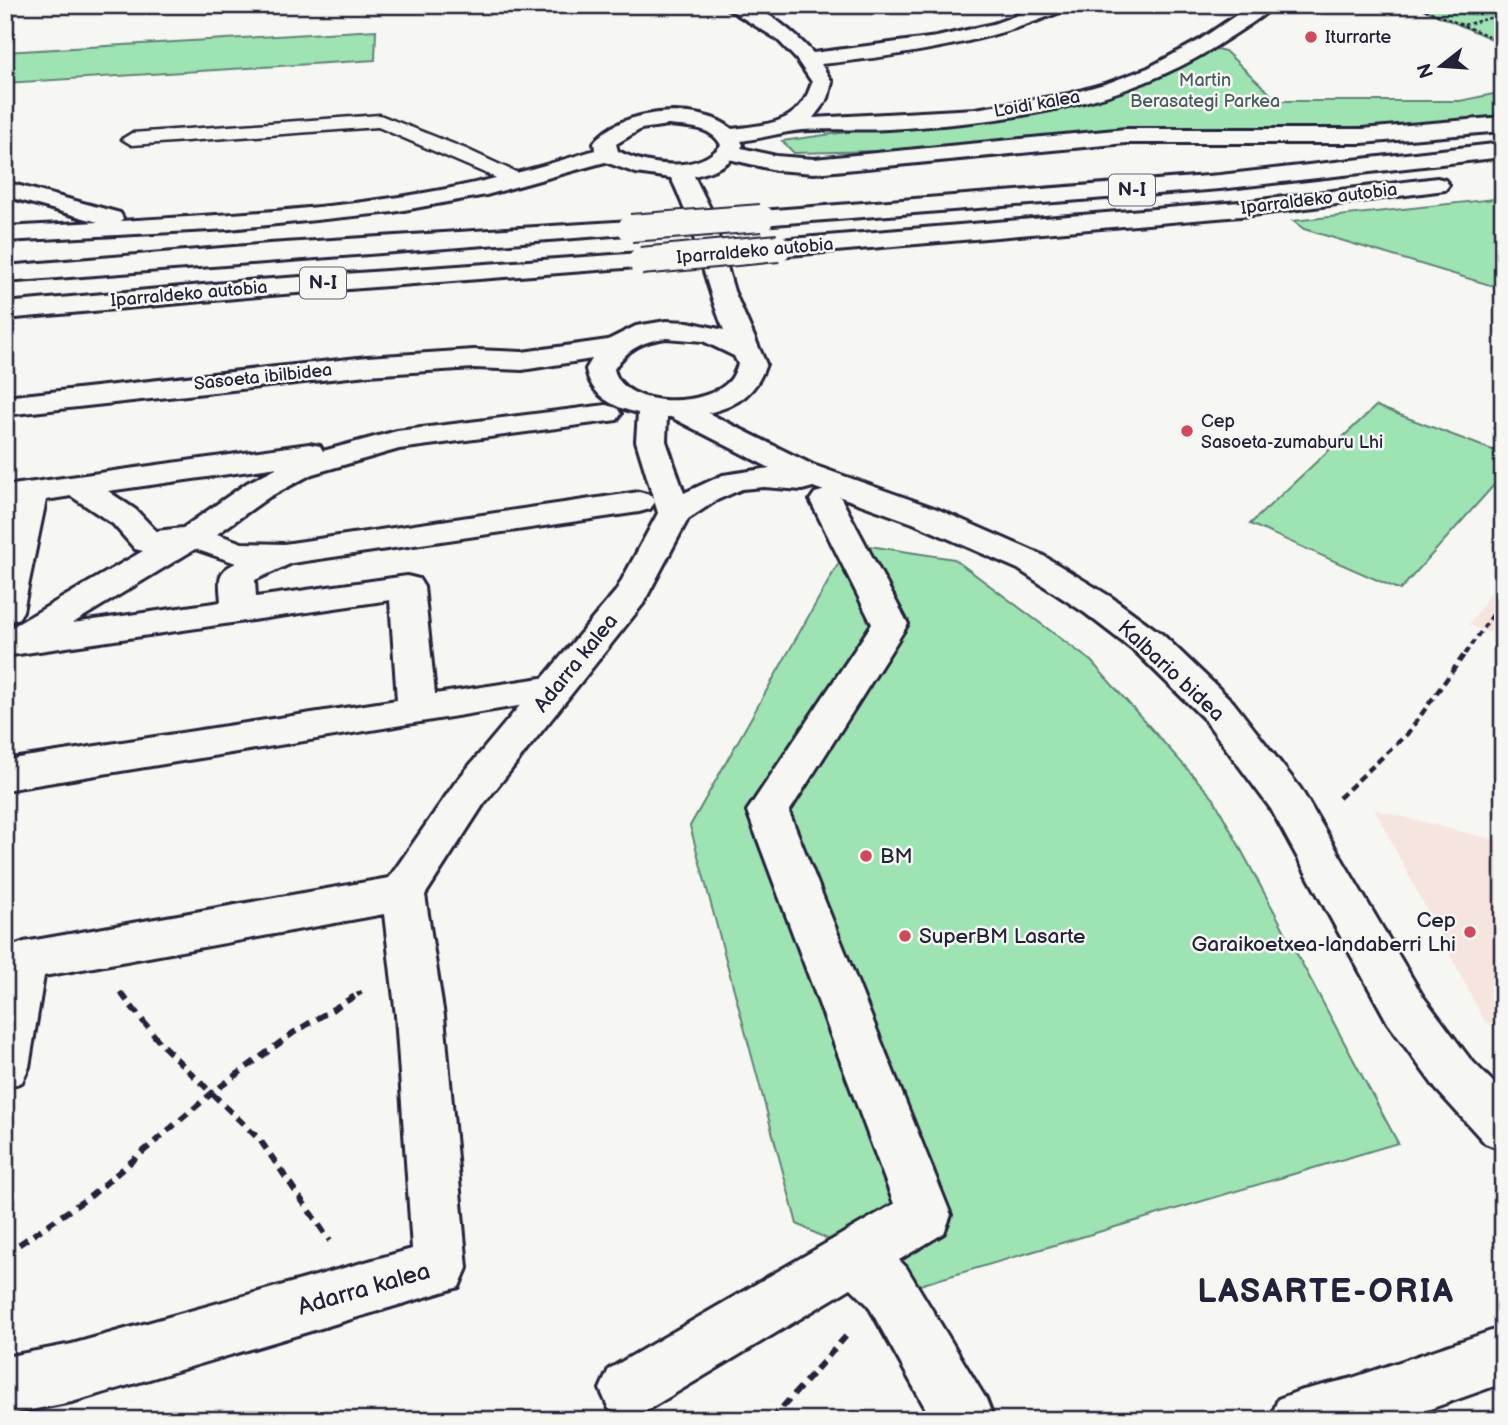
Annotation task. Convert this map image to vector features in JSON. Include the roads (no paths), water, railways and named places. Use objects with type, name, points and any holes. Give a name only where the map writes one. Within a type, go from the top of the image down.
[{"type":"main road","points":[[732,5],[768,23],[807,60],[948,43],[1008,27],[1062,5]]},
{"type":"main road","name":"Loidi kalea","points":[[787,125],[846,125],[973,114],[1032,107],[1093,93],[1155,72],[1265,5]]},
{"type":"main road","name":"Loidi kalea","points":[[607,155],[637,167],[679,170],[706,165],[729,144],[806,117],[820,95],[822,82],[807,60]]},
{"type":"main road","points":[[5,234],[144,227],[363,209],[454,194],[607,155],[605,143],[611,135],[618,130],[647,121],[691,121],[718,129],[729,144],[776,163],[814,166],[1126,136],[1362,136],[1503,124]]},
{"type":"main road","name":"Iparraldeko autobia","points":[[5,274],[269,252],[761,219],[1220,182],[1503,150]]},
{"type":"main road","points":[[629,1389],[925,1215],[768,811],[890,624],[833,492],[775,476],[751,477],[708,490],[674,513],[651,441],[665,408],[696,407],[729,397],[747,383],[752,374],[752,364],[721,291],[698,208],[679,170]]},
{"type":"main road","name":"Iparraldeko autobia","points":[[5,311],[258,288],[641,261],[1252,208],[1461,182]]},
{"type":"main road","points":[[5,189],[144,227]]},
{"type":"main road","points":[[5,226],[26,215],[37,197]]},
{"type":"main road","points":[[659,331],[698,314],[721,291]]},
{"type":"main road","points":[[659,331],[689,330],[711,333],[731,340],[746,351]]},
{"type":"main road","name":"Sasoeta ibilbidea","points":[[5,406],[402,363],[474,359],[522,361],[613,348],[641,335],[659,331]]},
{"type":"main road","points":[[7,642],[17,506],[78,487],[397,440],[608,402],[600,369],[606,355],[613,348]]},
{"type":"main road","name":"Sasoeta ibilbidea","points":[[522,361],[608,402],[665,408]]},
{"type":"main road","points":[[729,397],[748,447]]},
{"type":"main road","name":"Kalbario bidea","points":[[665,408],[802,472],[833,492],[925,516],[1030,562],[1098,605],[1150,644],[1219,711],[1286,799],[1405,1009],[1453,1074],[1503,1127]]},
{"type":"main road","points":[[7,642],[192,537],[258,490],[301,467],[397,440]]},
{"type":"main road","points":[[78,487],[113,507],[133,523],[147,542],[192,537],[239,553],[284,554],[639,502]]},
{"type":"main road","name":"Adarra kalea","points":[[5,1386],[72,1373],[440,1268],[421,1029],[402,892],[469,794],[631,596],[674,513]]},
{"type":"main road","points":[[239,611],[237,575],[284,554]]},
{"type":"main road","points":[[7,642],[407,587],[417,711]]},
{"type":"main road","points":[[5,775],[554,690]]},
{"type":"main road","points":[[5,1067],[24,961],[402,892]]},
{"type":"main road","points":[[856,1256],[887,1286],[965,1420]]},
{"type":"main road","points":[[1334,1416],[1503,1355]]},
{"type":"lane","points":[[132,139],[380,121],[515,179]]},
{"type":"place","name":"Iturrarte","points":[[1311,37]]},
{"type":"place","name":"Cep Sasoeta-zumaburu Lhi","points":[[1187,431]]},
{"type":"place","name":"BM","points":[[866,856]]},
{"type":"place","name":"Cep Garaikoetxea-landaberri Lhi","points":[[1470,932]]},
{"type":"place","name":"SuperBM Lasarte","points":[[905,936]]},
{"type":"district","name":"LASARTE-ORIA","points":[[1326,1292]]},
{"type":"park label","name":"Martin Berasategi Parkea","points":[[1205,90]]}]
